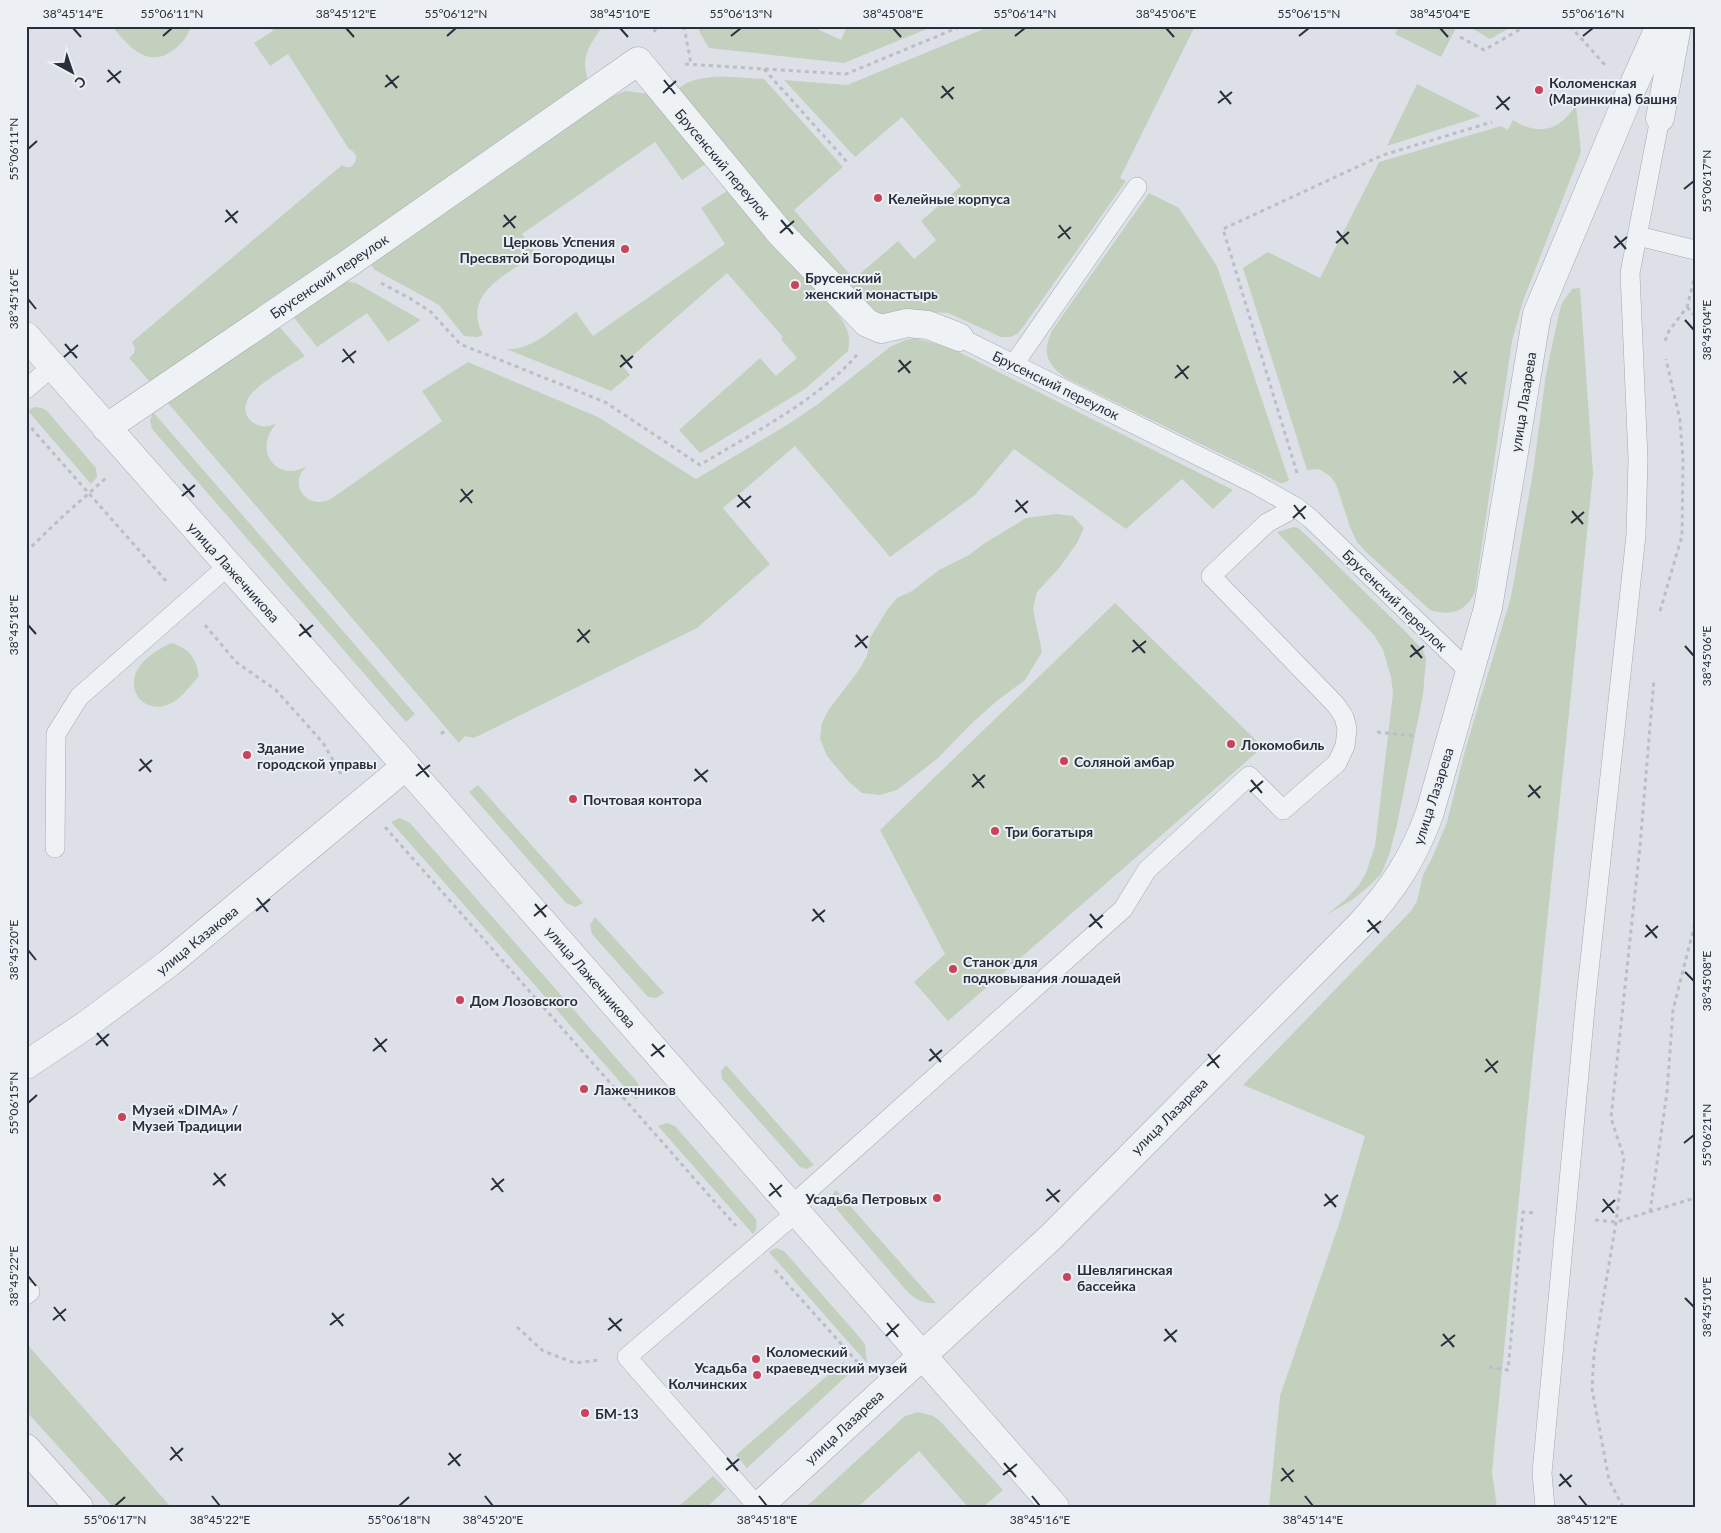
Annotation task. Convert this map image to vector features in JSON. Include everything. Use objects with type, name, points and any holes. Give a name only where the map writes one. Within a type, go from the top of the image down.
[{"type":"street","name":"улица Лазарева","points":[[758,1507],[1051,1237],[1379,904],[1409,862],[1430,812],[1488,608],[1537,314],[1660,26]]},
{"type":"street","points":[[1660,118],[1677,26]]},
{"type":"street","name":"Брусенский переулок","points":[[106,428],[346,265],[638,61],[781,234],[867,323],[881,329],[907,323],[928,325],[959,336]]},
{"type":"street","name":"улица Лажечникова","points":[[26,336],[406,766],[1055,1507]]},
{"type":"street","name":"улица Казакова","points":[[26,1065],[169,963],[406,766]]},
{"type":"street","points":[[26,1448],[79,1507]]},
{"type":"lane","points":[[1545,1507],[1542,1473],[1585,1008],[1636,535],[1638,459],[1630,273],[1660,118]]},
{"type":"lane","points":[[1014,364],[1137,187]]},
{"type":"lane","points":[[1638,236],[1695,250]]},
{"type":"lane","name":"Брусенский переулок","points":[[959,336],[1255,484],[1296,507],[1311,519],[1470,672]]},
{"type":"lane","points":[[26,389],[53,366]]},
{"type":"lane","points":[[758,1507],[627,1357],[756,1248],[794,1209],[1123,908],[1147,870],[1249,776],[1282,810],[1336,763],[1345,746],[1347,730],[1344,717],[1336,705],[1211,576],[1267,523],[1296,507]]},
{"type":"lane","points":[[55,848],[56,734],[79,697],[228,565]]},
{"type":"path","points":[[684,26],[691,64]]},
{"type":"path","points":[[638,61],[846,74],[962,26]]},
{"type":"path","points":[[1460,37],[1484,50],[1526,26]]},
{"type":"path","points":[[764,69],[848,162]]},
{"type":"path","points":[[1311,519],[1223,229],[1382,155],[1492,122]]},
{"type":"path","points":[[346,265],[411,299],[431,312],[460,344],[605,402],[700,465],[821,390],[843,370],[881,329]]},
{"type":"path","points":[[1664,348],[1669,330],[1687,307],[1695,278]]},
{"type":"path","points":[[1687,307],[1695,316]]},
{"type":"path","points":[[1658,617],[1682,536],[1684,460],[1680,420],[1666,358]]},
{"type":"path","points":[[26,422],[236,662],[276,690],[322,743],[345,781],[363,802],[884,1391]]},
{"type":"path","points":[[26,552],[131,456]]},
{"type":"path","points":[[1623,1507],[1609,1480],[1592,1389],[1594,1354],[1616,1222],[1624,1158],[1611,1118],[1640,846],[1654,677]]},
{"type":"path","points":[[441,734],[447,729]]},
{"type":"path","points":[[1347,730],[1451,740]]},
{"type":"path","points":[[1650,1212],[1667,1092],[1673,1010],[1695,923]]},
{"type":"path","points":[[517,1326],[543,1351],[575,1363],[627,1357]]},
{"type":"green space","points":[[112,26],[191,26],[187,36],[179,46],[166,55],[148,57],[140,54],[125,42]]},
{"type":"green space","points":[[270,26],[603,26],[591,44],[585,59],[588,81],[150,382],[129,358],[134,353],[135,348],[132,342],[342,165],[351,167],[356,160],[354,153],[349,149],[288,54],[270,66],[254,43],[273,31]]},
{"type":"green space","points":[[698,26],[811,26],[841,40],[847,26],[934,26],[844,63],[709,48]]},
{"type":"green space","points":[[991,26],[1195,26],[1120,178],[1126,181],[1023,327],[1017,334],[1010,337],[1001,337],[948,313],[907,311],[887,315],[869,309],[825,265],[682,95],[679,88],[697,79],[708,77],[764,79],[843,167],[794,210],[854,279],[898,241],[914,259],[936,240],[921,221],[961,186],[902,117],[855,157],[784,80],[847,85]]},
{"type":"green space","points":[[1393,26],[1457,26],[1441,57],[1395,34],[1398,29]]},
{"type":"green space","points":[[1468,26],[1513,26],[1490,39]]},
{"type":"green space","points":[[1417,84],[1481,116],[1387,146]]},
{"type":"green space","points":[[625,91],[650,94],[707,163],[682,180],[655,142],[522,234],[536,254],[501,277],[483,296],[478,307],[478,320],[483,335],[477,337],[464,336],[439,305],[375,270],[372,266],[373,261],[611,97]]},
{"type":"green space","points":[[1576,105],[1581,152],[1523,301],[1512,341],[1475,592],[1467,605],[1462,609],[1444,613],[1437,612],[1430,610],[1357,542],[1336,484],[1330,476],[1319,469],[1307,470],[1243,268],[1268,252],[1320,278],[1379,162],[1501,126],[1508,130],[1513,120],[1531,128],[1548,128],[1563,121]]},
{"type":"green space","points":[[730,189],[836,312],[843,321],[849,335],[848,351],[805,389],[700,453],[679,430],[760,358],[776,376],[797,358],[781,339],[783,337],[727,273],[622,365],[630,375],[611,391],[506,349],[516,349],[534,342],[576,312],[593,336],[725,244],[701,208]]},
{"type":"green space","points":[[1149,193],[1179,208],[1217,266],[1289,480],[1284,483],[1280,483],[1064,377],[1049,361],[1047,344],[1053,329]]},
{"type":"green space","points":[[345,281],[356,283],[421,320],[388,342],[367,313],[317,347],[292,315]]},
{"type":"green space","points":[[1580,288],[1593,473],[1492,1472],[1497,1507],[1269,1507],[1280,1396],[1340,1221],[1365,1136],[1243,1085],[1411,911],[1417,901],[1423,875],[1447,822],[1466,747],[1511,597],[1533,472],[1546,374],[1559,313],[1562,303],[1572,289]]},
{"type":"green space","points":[[278,325],[305,356],[274,375],[253,392],[246,404],[246,411],[251,421],[257,425],[270,426],[277,423],[270,433],[267,453],[277,467],[286,471],[307,466],[301,473],[299,488],[302,494],[314,501],[322,502],[331,499],[442,421],[422,391],[468,362],[598,417],[696,479],[787,425],[818,404],[890,347],[905,340],[915,338],[951,348],[1233,490],[1213,509],[1182,479],[1126,529],[1014,449],[975,495],[890,557],[795,446],[723,508],[770,564],[697,628],[474,738],[465,736],[459,743],[167,402]]},
{"type":"green space","points":[[34,407],[47,411],[96,468],[97,477],[91,484],[28,411]]},
{"type":"green space","points":[[153,412],[415,714],[406,722],[152,429],[150,421]]},
{"type":"green space","points":[[1057,514],[1073,516],[1084,528],[1077,543],[1060,567],[1037,592],[1033,609],[1042,652],[1025,680],[972,723],[937,759],[897,790],[880,795],[862,793],[849,782],[827,756],[820,739],[822,723],[829,709],[859,670],[867,656],[870,638],[887,610],[897,598],[912,591],[939,570],[969,555],[1026,518]]},
{"type":"green space","points":[[1294,527],[1306,535],[1403,629],[1423,650],[1426,659],[1423,695],[1397,825],[1389,855],[1381,874],[1368,887],[1352,900],[1326,915],[1345,900],[1359,885],[1366,873],[1375,846],[1393,693],[1391,677],[1383,650],[1374,635],[1277,532]]},
{"type":"green space","points":[[1115,603],[1263,747],[948,1021],[914,982],[945,954],[880,830]]},
{"type":"green space","points":[[172,643],[188,651],[194,659],[199,676],[172,703],[156,707],[140,700],[135,690],[135,677],[137,670],[147,658]]},
{"type":"green space","points":[[478,785],[583,903],[575,907],[566,903],[469,792]]},
{"type":"green space","points":[[400,818],[410,823],[638,1083],[640,1093],[636,1100],[391,822]]},
{"type":"green space","points":[[595,917],[664,993],[656,998],[648,997],[592,934],[590,925]]},
{"type":"green space","points":[[726,1065],[814,1165],[807,1169],[800,1167],[722,1079],[721,1071]]},
{"type":"green space","points":[[667,1123],[675,1126],[756,1219],[756,1227],[753,1234],[658,1126]]},
{"type":"green space","points":[[836,1190],[936,1303],[927,1303],[919,1300],[906,1290],[833,1205],[831,1199]]},
{"type":"green space","points":[[776,1248],[784,1251],[861,1339],[865,1345],[867,1363],[769,1252]]},
{"type":"green space","points":[[26,1343],[171,1507],[113,1507],[26,1411]]},
{"type":"green space","points":[[843,1362],[852,1371],[747,1468],[736,1455]]},
{"type":"green space","points":[[918,1412],[933,1416],[940,1421],[1003,1490],[983,1507],[968,1507],[919,1451],[858,1507],[806,1507],[905,1416]]},
{"type":"green space","points":[[713,1476],[726,1489],[707,1507],[678,1507]]},
{"type":"place","name":"Коломенская (Маринкина) башня","points":[[1539,90]]},
{"type":"place","name":"Келейные корпуса","points":[[878,198]]},
{"type":"place","name":"Церковь Успения Пресвятой Богородицы","points":[[625,249]]},
{"type":"place","name":"Брусенский женский монастырь","points":[[795,285]]},
{"type":"place","name":"Локомобиль","points":[[1231,744]]},
{"type":"place","name":"Здание городской управы","points":[[247,755]]},
{"type":"place","name":"Соляной амбар","points":[[1064,761]]},
{"type":"place","name":"Почтовая контора","points":[[573,799]]},
{"type":"place","name":"Три богатыря","points":[[995,831]]},
{"type":"place","name":"Станок для подковывания лошадей","points":[[953,969]]},
{"type":"place","name":"Дом Лозовского","points":[[460,1000]]},
{"type":"place","name":"Лажечников","points":[[584,1089]]},
{"type":"place","name":"Музей «DIMA» / Музей Традиции","points":[[122,1117]]},
{"type":"place","name":"Усадьба Петровых","points":[[937,1198]]},
{"type":"place","name":"Шевлягинская бассейка","points":[[1067,1277]]},
{"type":"place","name":"Коломеский краеведческий музей","points":[[756,1359]]},
{"type":"place","name":"Усадьба Колчинских","points":[[757,1375]]},
{"type":"place","name":"БМ-13","points":[[585,1413]]}]
